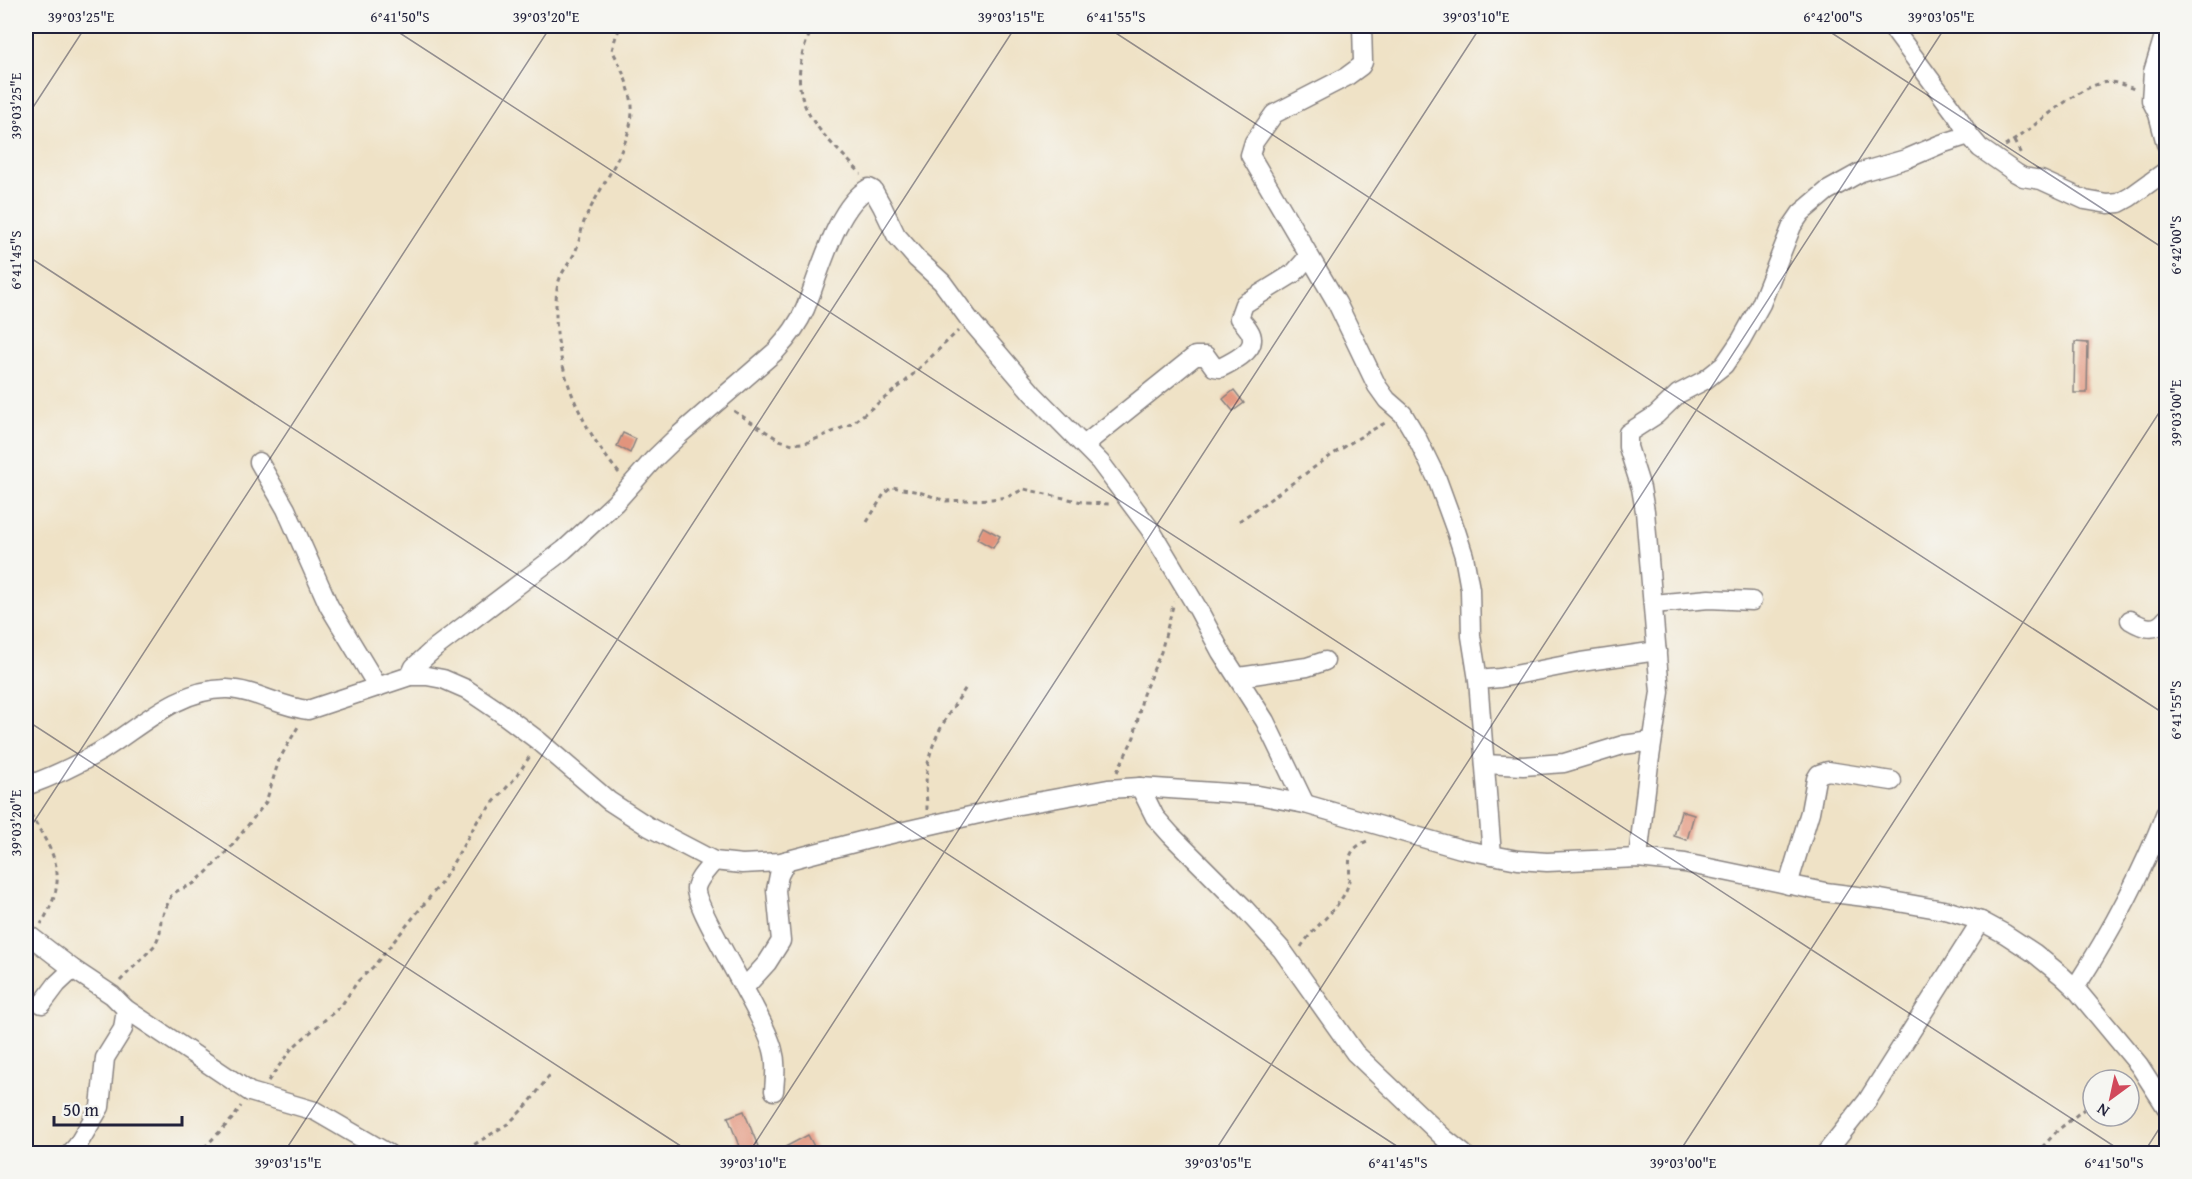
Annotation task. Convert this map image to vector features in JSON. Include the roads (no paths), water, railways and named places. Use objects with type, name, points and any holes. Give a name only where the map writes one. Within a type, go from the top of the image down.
[{"type":"street","points":[[1362,26],[1363,62],[1361,66],[1346,77],[1274,114],[1250,152],[1252,160],[1337,303],[1377,386],[1387,400],[1403,414],[1416,436],[1437,479],[1464,556],[1470,589],[1471,636],[1478,680],[1492,855]]},
{"type":"street","points":[[1891,26],[1980,148],[2023,177],[2041,180],[2085,200],[2108,204],[2119,203],[2130,197],[2166,171]]},
{"type":"street","points":[[2166,29],[2153,72],[2151,100],[2158,114],[2166,144]]},
{"type":"street","points":[[1638,858],[1660,692],[1645,511],[1641,488],[1628,447],[1628,433],[1656,416],[1678,394],[1705,380],[1724,365],[1761,304],[1792,226],[1801,213],[1827,191],[1861,172],[1906,159],[1970,135]]},
{"type":"street","points":[[410,676],[414,668],[435,648],[564,550],[604,514],[662,451],[776,351],[804,312],[825,253],[845,213],[869,188],[873,190],[896,236],[942,282],[969,319],[1032,394],[1084,445],[1116,482],[1150,529],[1283,754],[1305,804]]},
{"type":"street","points":[[1084,445],[1195,356],[1206,356],[1214,367],[1220,368],[1245,353],[1252,343],[1252,338],[1239,318],[1244,304],[1294,273],[1309,256]]},
{"type":"street","points":[[259,462],[286,509],[329,606],[378,687]]},
{"type":"street","points":[[1653,604],[1708,599],[1752,601]]},
{"type":"street","points":[[2130,620],[2151,629],[2159,627],[2166,619]]},
{"type":"street","points":[[1478,680],[1657,651]]},
{"type":"street","points":[[1239,677],[1307,667],[1325,661]]},
{"type":"street","points":[[26,786],[72,767],[140,726],[165,707],[190,696],[213,690],[229,689],[292,708],[308,710],[410,676],[427,676],[466,689],[540,742],[609,801],[649,827],[714,861],[742,864],[787,860],[1014,806],[1108,789],[1140,788],[1258,795],[1305,804],[1461,849],[1518,860],[1547,862],[1638,858],[1685,863],[1788,885],[1919,905],[1981,921],[2034,953],[2075,988],[2139,1065],[2166,1107]]},
{"type":"street","points":[[1485,764],[1523,766],[1564,762],[1623,745],[1652,741]]},
{"type":"street","points":[[1788,885],[1810,812],[1816,778],[1819,774],[1828,771],[1892,781]]},
{"type":"street","points":[[1140,788],[1155,817],[1245,909],[1292,964],[1355,1053],[1445,1139],[1464,1154]]},
{"type":"street","points":[[2075,988],[2107,938],[2145,865],[2166,812]]},
{"type":"street","points":[[745,987],[767,963],[781,941],[777,890],[779,875],[787,860]]},
{"type":"street","points":[[714,861],[699,880],[696,896],[745,987],[773,1048],[776,1065],[774,1091]]},
{"type":"street","points":[[1825,1154],[1867,1101],[1981,921]]},
{"type":"street","points":[[29,936],[112,995],[126,1009],[255,1094],[315,1111],[389,1154]]},
{"type":"street","points":[[42,1004],[57,984],[73,969]]},
{"type":"street","points":[[70,1154],[100,1107],[105,1058],[123,1029],[126,1009]]}]
